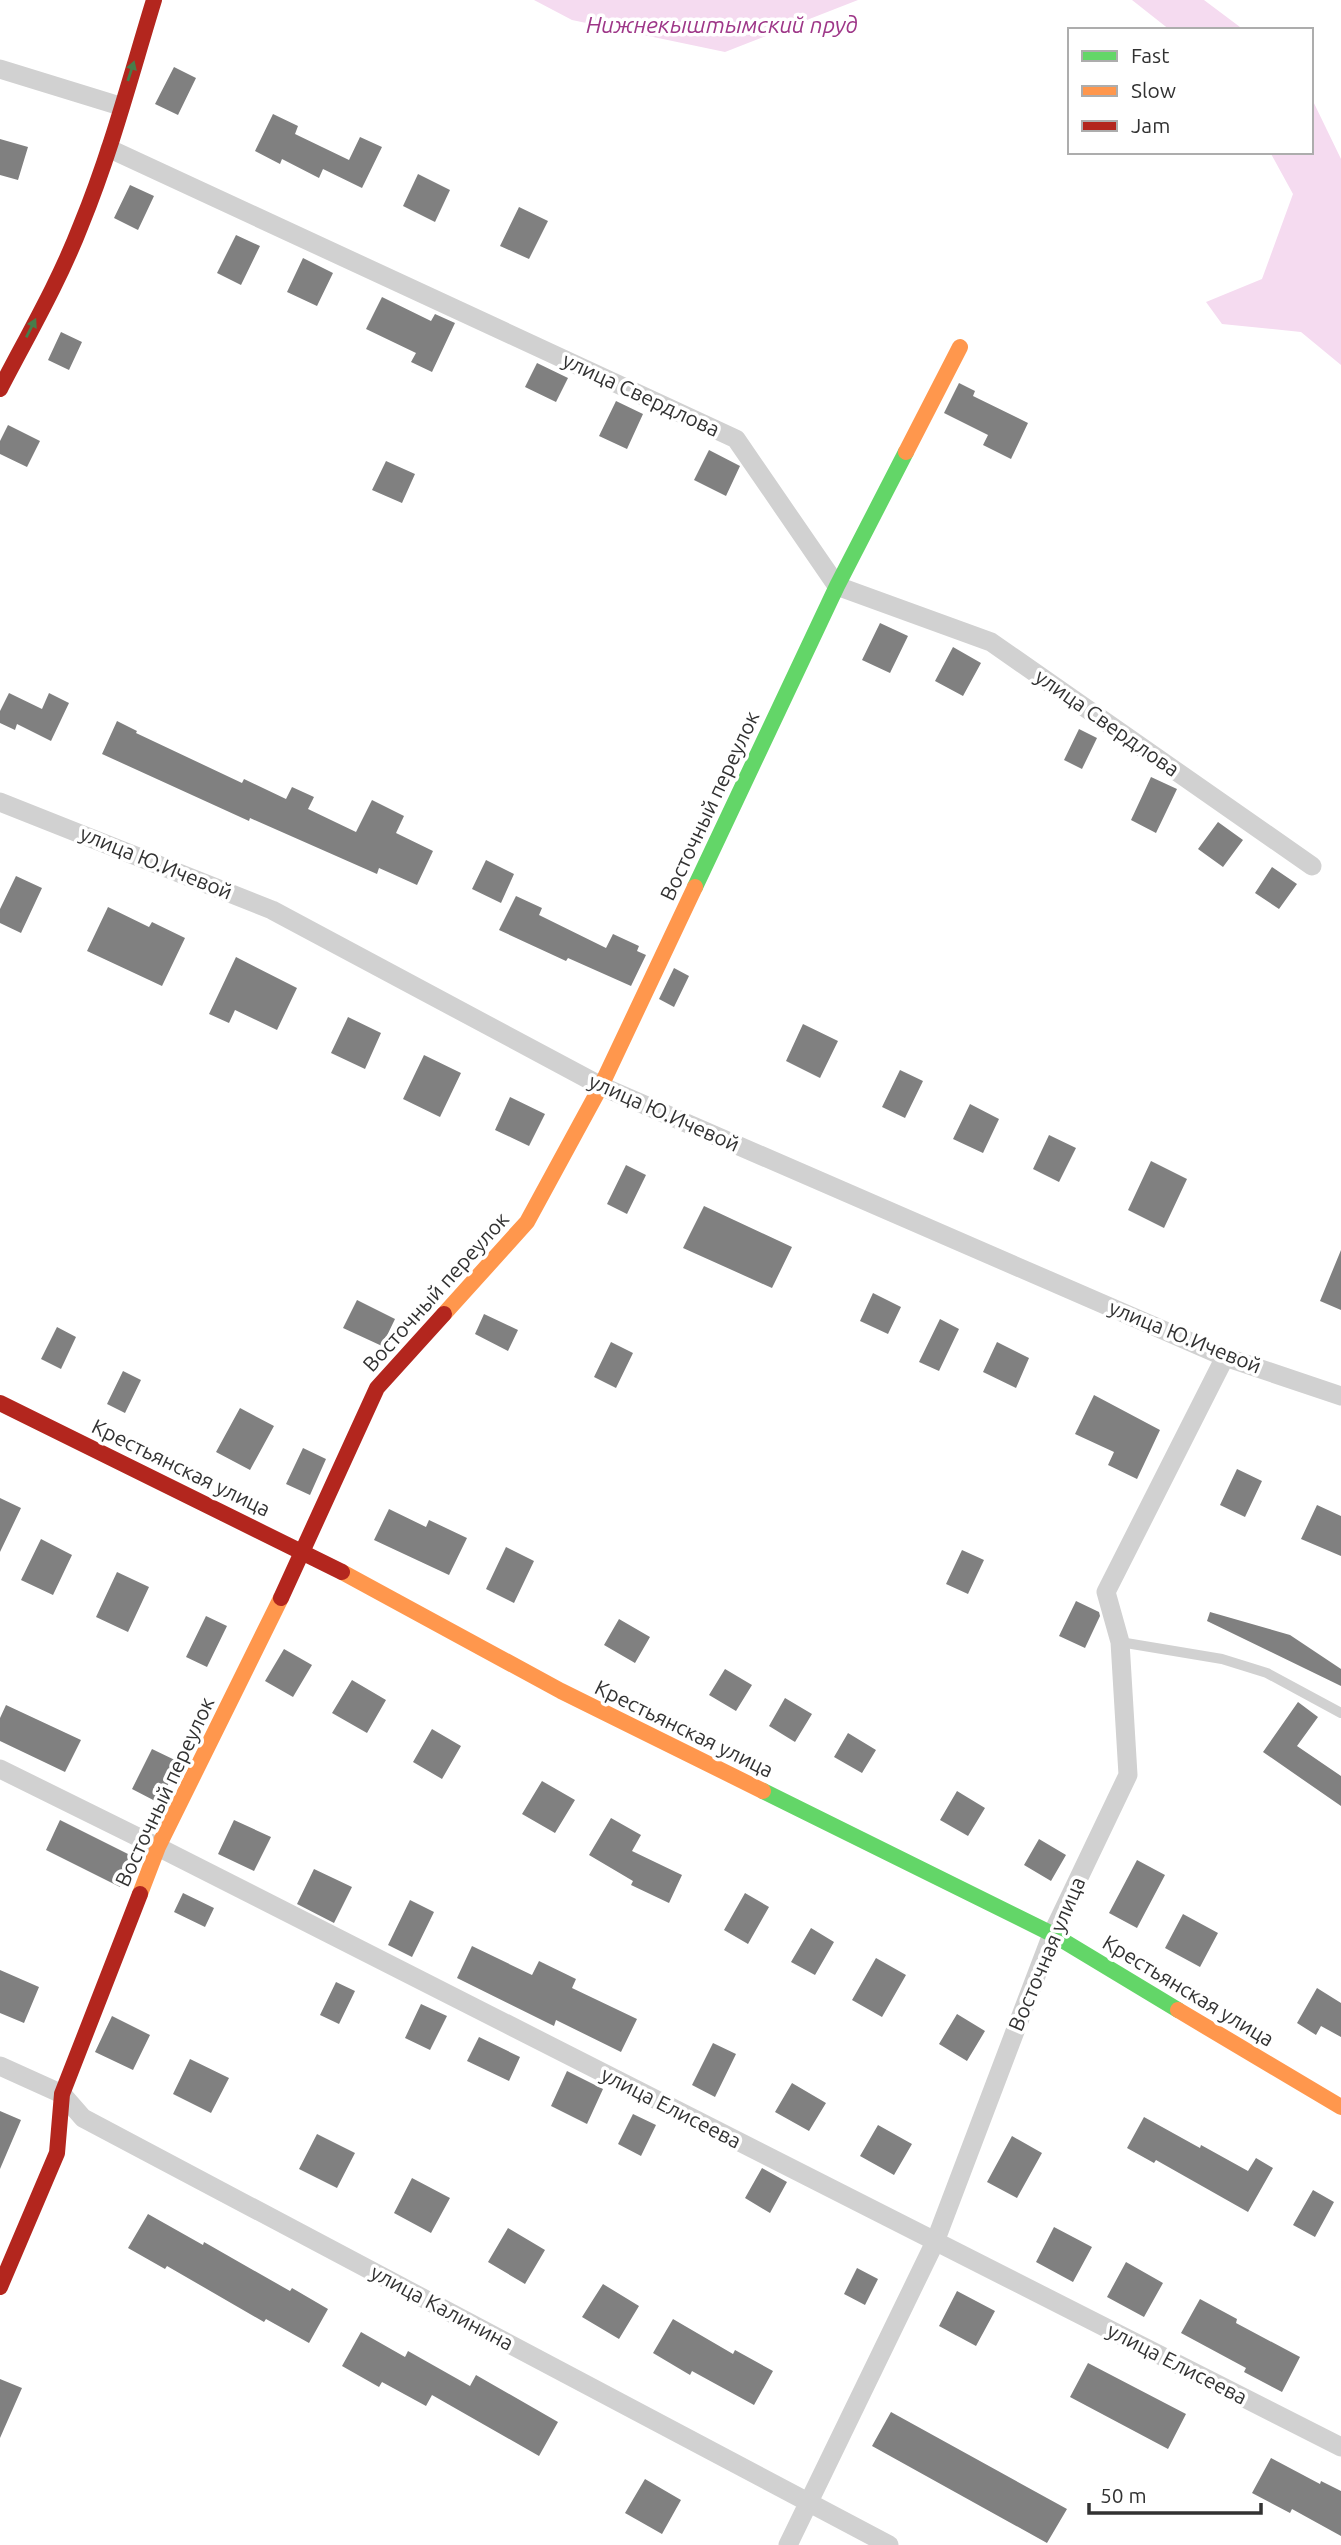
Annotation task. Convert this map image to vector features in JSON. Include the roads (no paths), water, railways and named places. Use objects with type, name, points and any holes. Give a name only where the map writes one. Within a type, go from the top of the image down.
[{"type":"street","points":[[0,389],[69,256],[110,149],[120,106],[154,0]]},
{"type":"street","points":[[0,69],[120,106]]},
{"type":"street","name":"улица Свердлова","points":[[110,149],[736,439],[837,586],[991,642],[1312,866]]},
{"type":"street","name":"Восточный переулок","points":[[0,2287],[57,2153],[62,2094],[158,1847],[304,1551],[377,1388],[527,1222],[601,1086],[837,586],[960,347]]},
{"type":"street","name":"улица Ю.Ичевой","points":[[0,802],[272,909],[601,1086],[1225,1357],[1341,1396]]},
{"type":"street","name":"Восточная улица","points":[[788,2545],[935,2242],[1052,1934],[1128,1775],[1120,1642],[1106,1592],[1225,1357]]},
{"type":"street","name":"Крестьянская улица","points":[[0,1403],[304,1551],[561,1691],[1052,1934],[1341,2107]]},
{"type":"street","name":"улица Елисеева","points":[[0,1769],[1341,2447]]},
{"type":"street","name":"улица Калинина","points":[[0,2066],[62,2094],[83,2118],[889,2545]]},
{"type":"lane","points":[[1120,1642],[1222,1659],[1267,1673],[1341,1713]]},
{"type":"water","name":"Нижнекыштымский пруд","points":[[534,0],[858,0],[725,52],[572,20]]},
{"type":"water","points":[[1132,0],[1204,0],[1241,28],[1167,28]]},
{"type":"water","points":[[1313,101],[1341,159],[1341,365],[1301,332],[1222,324],[1206,302],[1262,279],[1293,194],[1271,154],[1313,154]]}]
